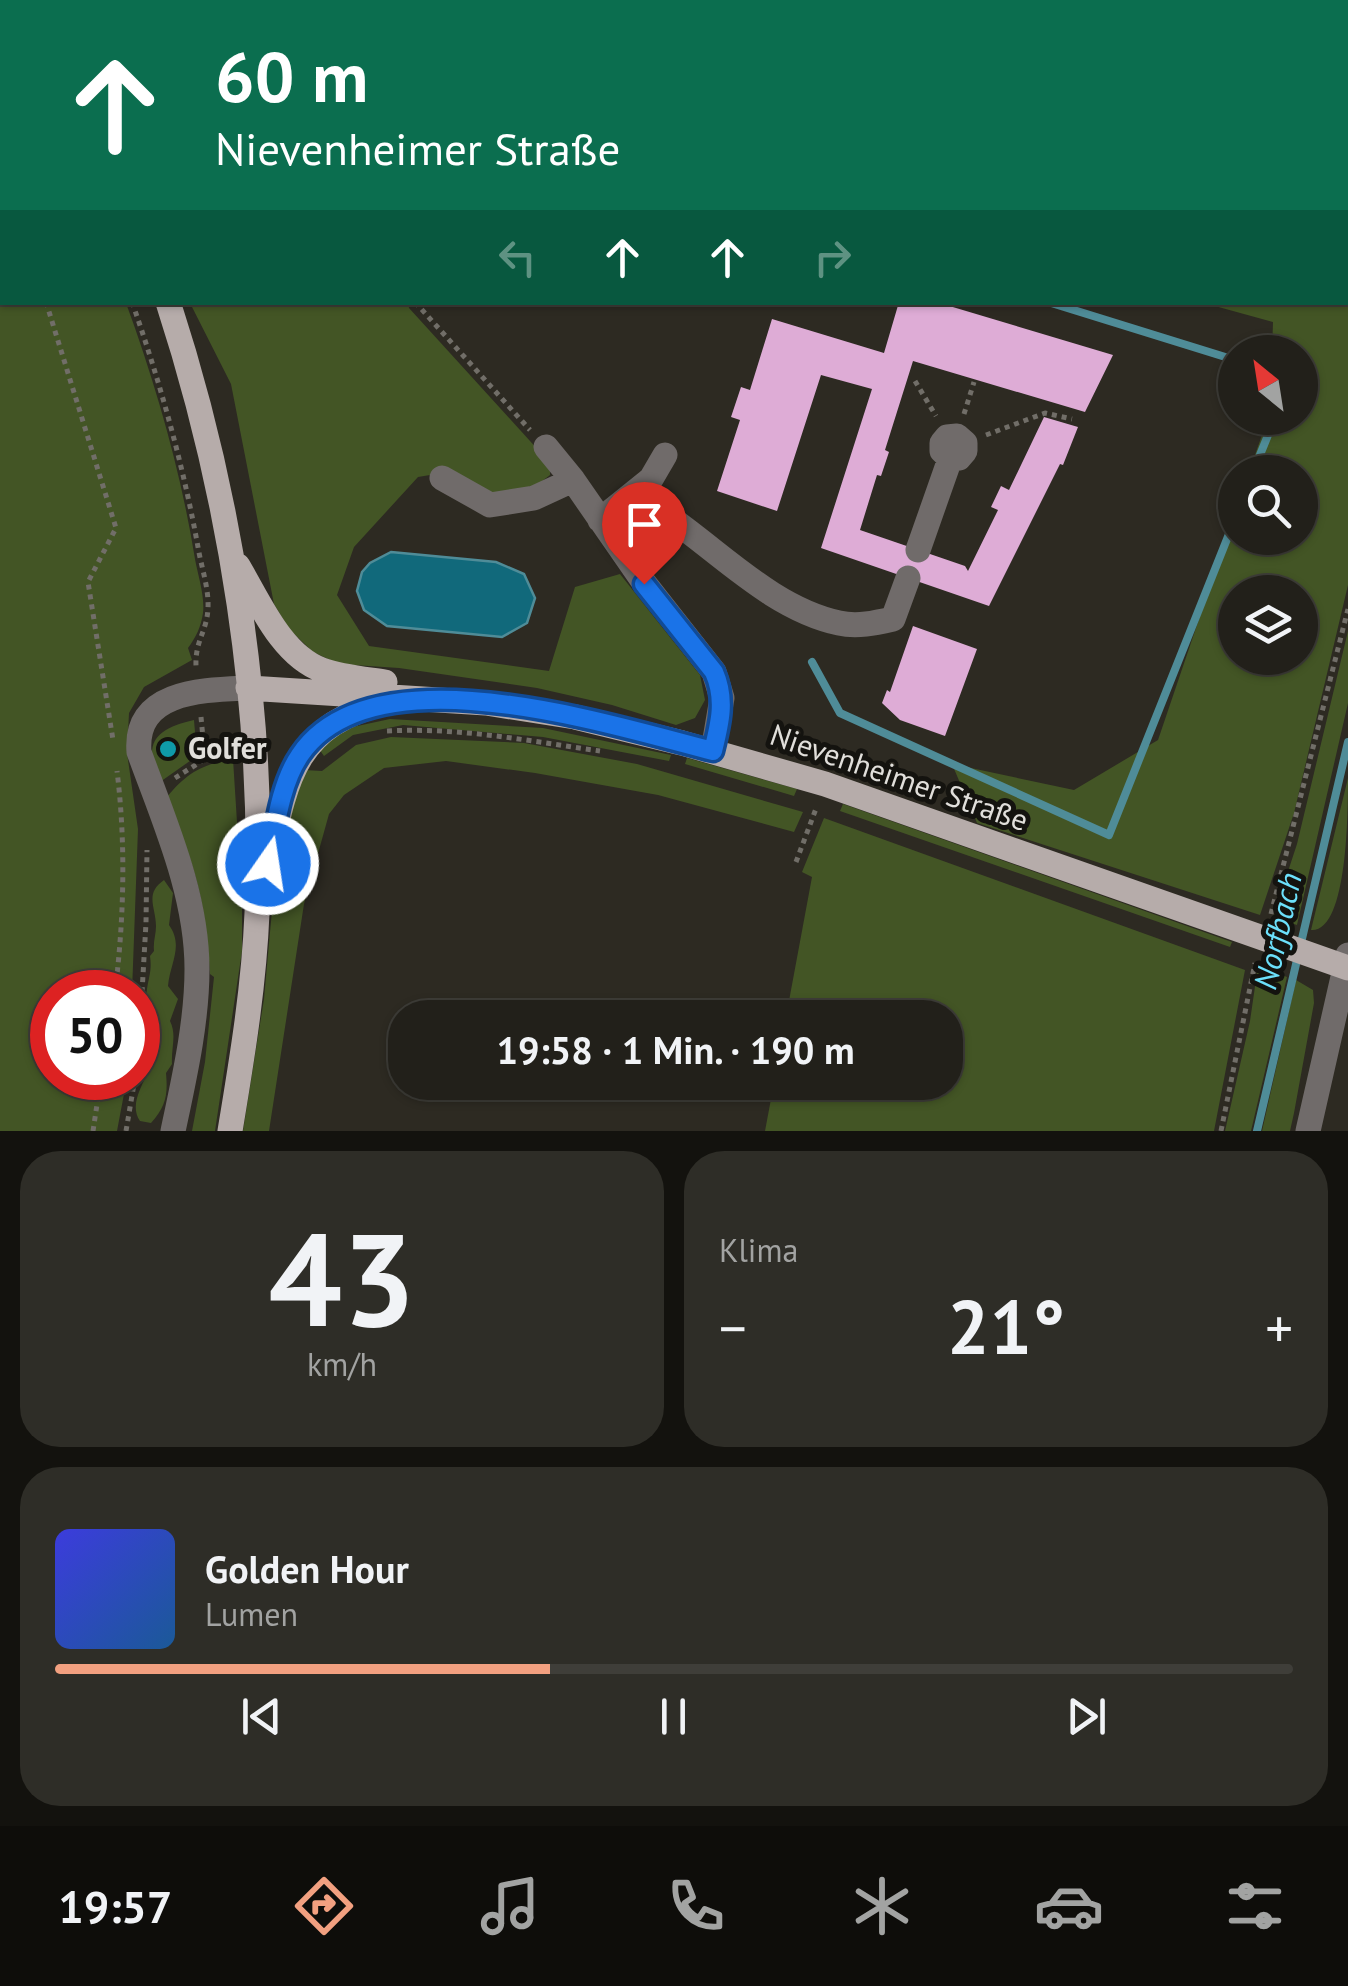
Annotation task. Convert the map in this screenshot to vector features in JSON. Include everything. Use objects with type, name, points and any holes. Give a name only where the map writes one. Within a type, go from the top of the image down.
[{"type":"main road","points":[[169,305],[198,403],[234,558],[248,688],[258,862],[257,918],[246,1033],[230,1131]]},
{"type":"main road","points":[[234,558],[284,639],[308,662],[322,670],[386,683],[416,698]]},
{"type":"main road","name":"Nievenheimer Straße","points":[[248,688],[486,703],[575,717],[713,751],[826,784],[1347,964]]},
{"type":"main road","points":[[257,918],[286,787],[298,757],[334,722],[377,706],[416,698]]},
{"type":"street","points":[[918,550],[955,443]]},
{"type":"street","points":[[546,447],[714,672],[722,698],[713,751]]},
{"type":"street","points":[[600,520],[651,479],[665,455]]},
{"type":"street","points":[[442,478],[490,505],[534,498],[573,480]]},
{"type":"street","points":[[600,520],[652,514],[669,517],[766,590],[837,622],[868,624],[893,619],[908,578]]},
{"type":"street","points":[[173,1131],[184,1079],[197,968],[191,909],[139,752],[140,728],[165,702],[198,690],[248,688]]},
{"type":"street","points":[[1308,1131],[1339,1040],[1347,964]]},
{"type":"path","points":[[47,305],[116,528],[88,582],[114,749]]},
{"type":"path","points":[[133,305],[174,443],[208,606],[204,631],[195,646],[205,759]]},
{"type":"path","points":[[418,305],[546,447]]},
{"type":"path","points":[[915,381],[955,443]]},
{"type":"path","points":[[955,443],[974,382]]},
{"type":"path","points":[[955,443],[1045,412],[1072,420]]},
{"type":"path","points":[[1220,1131],[1253,968],[1348,610]]},
{"type":"path","points":[[378,732],[442,730],[603,752]]},
{"type":"path","points":[[156,798],[175,778],[205,759],[252,754]]},
{"type":"path","points":[[116,764],[121,812],[117,970]]},
{"type":"path","points":[[796,862],[826,784]]},
{"type":"path","points":[[143,970],[147,846]]},
{"type":"path","points":[[92,1131],[98,1100]]},
{"type":"path","points":[[126,1131],[131,1100]]},
{"type":"green space","points":[[0,305],[127,305],[175,461],[203,600],[201,623],[188,648],[192,660],[144,687],[129,713],[127,753],[138,829],[133,970],[30,970],[30,1100],[123,1100],[117,1131],[0,1131]]},
{"type":"green space","points":[[191,305],[408,305],[550,463],[550,475],[524,495],[488,494],[448,472],[418,477],[354,547],[337,595],[369,646],[549,671],[575,587],[620,574],[700,675],[705,700],[695,718],[676,725],[537,688],[399,668],[339,664],[313,652],[289,629],[274,604],[231,384]]},
{"type":"green space","points":[[1211,305],[1348,305],[1348,585],[1294,813],[1260,915],[977,823],[952,764],[1074,790],[1158,740],[1221,555],[1318,555],[1318,455],[1255,455],[1262,435],[1318,435],[1318,335],[1273,335],[1273,322]]},
{"type":"green space","points":[[1348,631],[1348,703],[1297,925],[1273,917],[1297,844]]},
{"type":"green space","points":[[390,719],[543,728],[671,755],[669,761],[543,737],[403,725],[353,735],[324,756],[319,749],[348,728]]},
{"type":"green space","points":[[194,720],[197,756],[160,782],[152,757],[156,740],[170,728]]},
{"type":"green space","points":[[391,737],[524,743],[637,764],[803,812],[794,832],[658,795],[535,773],[446,761],[384,768],[344,795],[329,814],[304,904],[269,1131],[243,1131],[264,999],[273,899],[298,784],[304,770],[322,771],[356,745]]},
{"type":"green space","points":[[687,758],[797,789],[794,796],[685,764]]},
{"type":"green space","points":[[233,759],[242,951],[215,1131],[192,1131],[205,1062],[214,977],[210,974],[197,883],[166,798],[195,771]]},
{"type":"green space","points":[[1348,778],[1339,892],[1323,926],[1311,930]]},
{"type":"green space","points":[[843,804],[1232,942],[1230,947],[840,811]]},
{"type":"green space","points":[[824,818],[1245,970],[1214,1131],[765,1131],[771,1100],[963,1100],[963,1000],[789,1000],[812,877],[802,872]]},
{"type":"green space","points":[[164,880],[173,893],[169,925],[176,947],[168,986],[178,999],[170,1021],[172,1064],[166,1073],[165,1100],[151,1123],[140,1121],[136,1109],[137,1100],[160,1100],[160,970],[150,970],[156,929],[153,896]]},
{"type":"green space","points":[[1258,966],[1287,977],[1251,1131],[1225,1131],[1250,1021]]},
{"type":"green space","points":[[1296,980],[1313,990],[1314,1003],[1290,1131],[1262,1131]]},
{"type":"water","points":[[391,552],[496,562],[524,574],[535,598],[527,623],[502,637],[387,626],[364,610],[357,591],[362,572]]},
{"type":"building","points":[[898,305],[946,305],[1113,355],[1085,412],[913,361],[885,450],[889,452],[881,476],[877,475],[860,530],[965,566],[968,571],[998,510],[991,507],[1001,486],[1009,490],[1044,417],[1078,427],[1063,465],[1060,464],[989,606],[821,548],[872,389],[821,375],[777,511],[717,491],[740,420],[731,417],[741,387],[750,390],[772,319],[884,353]]},
{"type":"building","points":[[913,626],[977,649],[945,736],[900,720],[882,703],[887,690],[890,692]]},
{"type":"waterway","points":[[1058,305],[1218,355]]},
{"type":"waterway","points":[[1260,455],[1268,435]]},
{"type":"waterway","points":[[812,662],[840,713],[1109,835],[1221,555]]},
{"type":"waterway","name":"Norfbach","points":[[1257,1131],[1348,742]]},
{"type":"place","name":"Golfer","points":[[168,749]]},
{"type":"route","points":[[268,864],[286,787],[298,757],[334,722],[377,706],[416,698],[486,703],[575,717],[713,751],[720,720],[720,686],[714,672],[644,584]]}]
